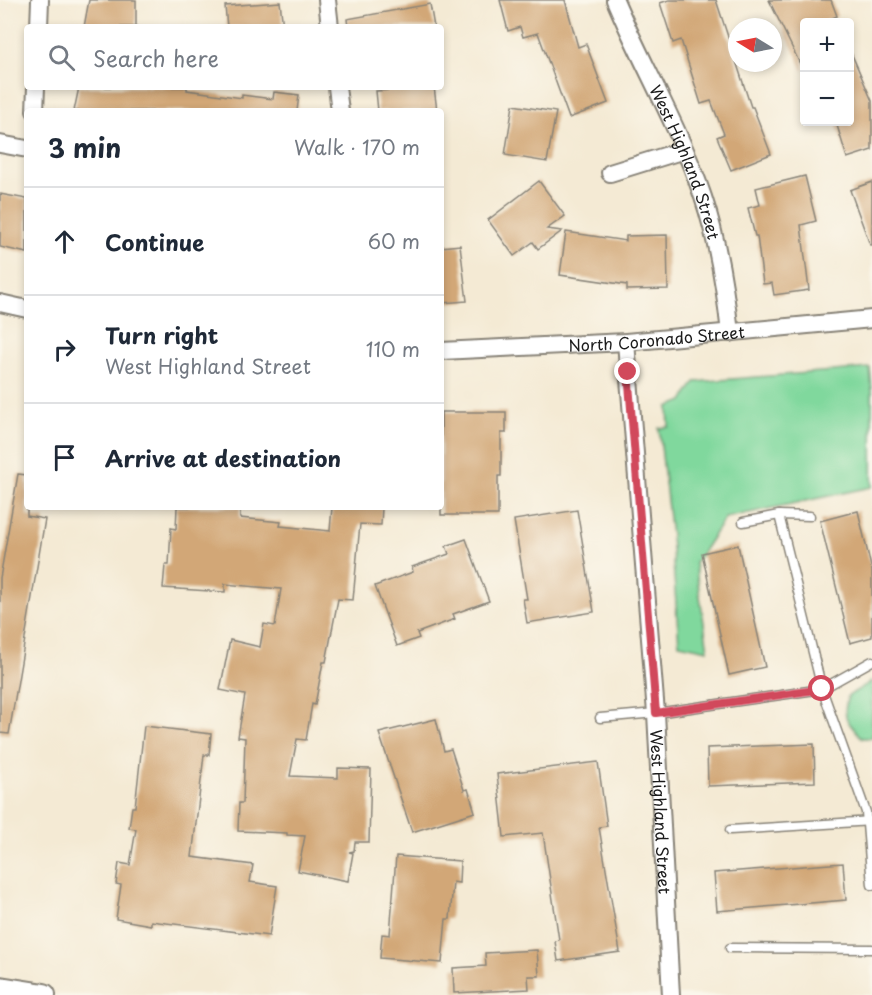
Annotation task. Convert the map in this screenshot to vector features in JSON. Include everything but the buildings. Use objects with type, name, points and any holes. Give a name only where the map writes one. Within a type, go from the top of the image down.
[{"type":"main road","points":[[0,988],[44,995]]},
{"type":"street","points":[[39,24],[40,0]]},
{"type":"street","points":[[327,0],[330,24]]},
{"type":"street","name":"West Highland Street","points":[[615,0],[671,118],[704,198],[720,260],[730,333]]},
{"type":"street","points":[[35,108],[36,90]]},
{"type":"street","points":[[337,90],[340,108]]},
{"type":"street","points":[[0,144],[24,149]]},
{"type":"street","points":[[610,173],[684,150]]},
{"type":"street","points":[[0,303],[24,308]]},
{"type":"street","name":"North Coronado Street","points":[[444,351],[626,342],[872,319]]},
{"type":"street","name":"West Highland Street","points":[[626,342],[656,713],[671,995]]},
{"type":"lane","points":[[779,515],[822,689],[869,821],[872,885]]},
{"type":"lane","points":[[742,522],[779,515],[810,516]]},
{"type":"lane","points":[[600,718],[656,713],[822,689],[872,661]]},
{"type":"lane","points":[[730,830],[869,821]]},
{"type":"lane","points":[[730,948],[872,949]]},
{"type":"green space","points":[[870,368],[872,487],[725,518],[695,563],[708,650],[679,644],[671,536],[659,428],[669,427],[668,407],[683,401],[695,382]]},
{"type":"green space","points":[[872,681],[872,738],[862,738],[847,720],[846,704],[848,696]]},
{"type":"route","points":[[628,372],[656,713],[822,689]]}]
